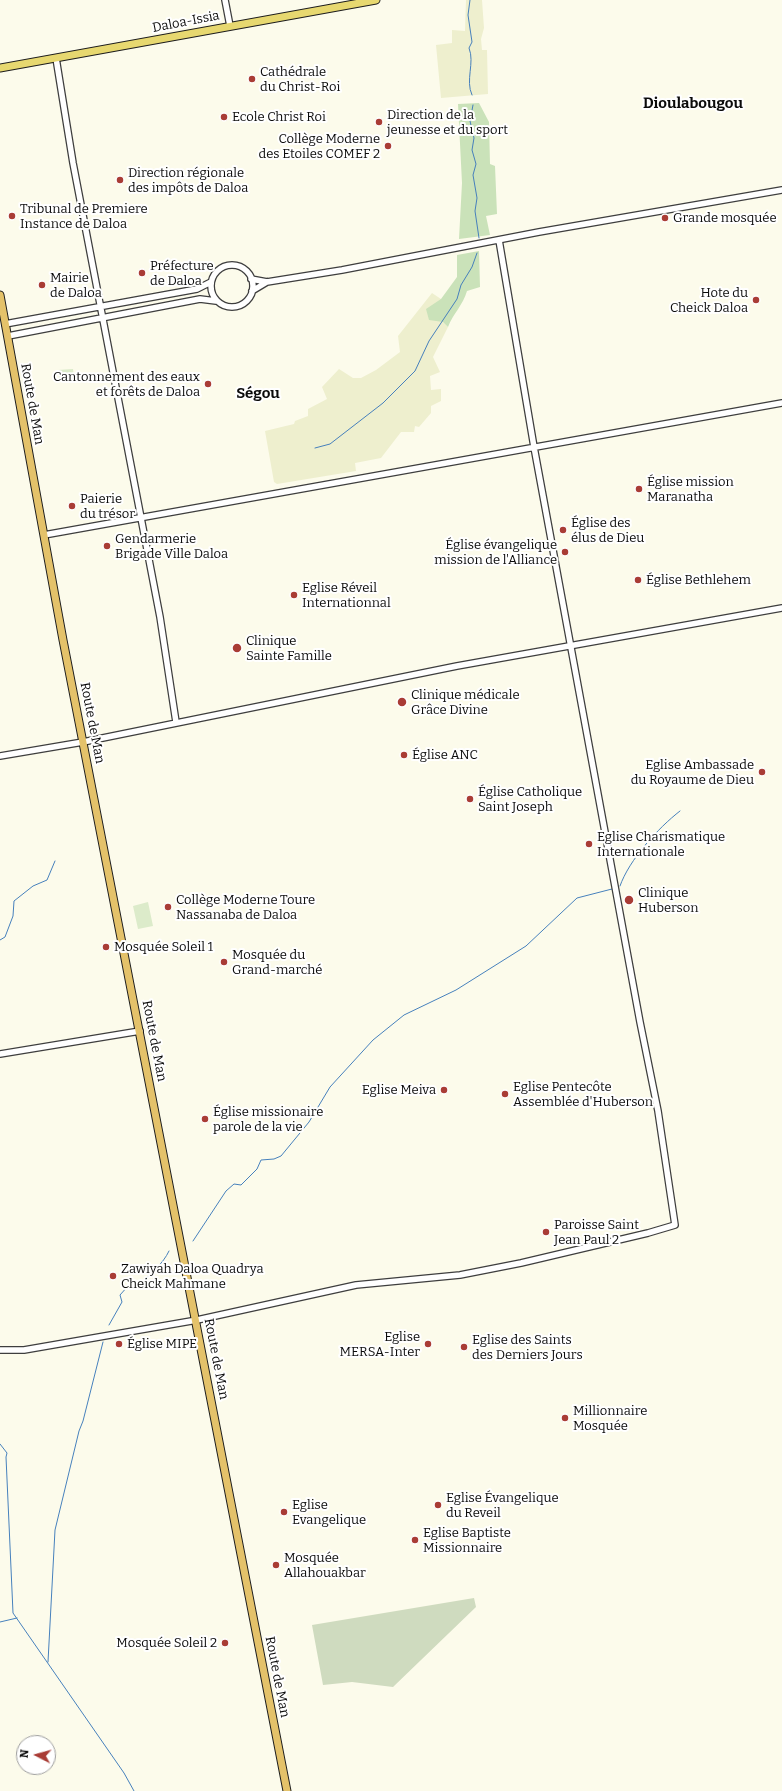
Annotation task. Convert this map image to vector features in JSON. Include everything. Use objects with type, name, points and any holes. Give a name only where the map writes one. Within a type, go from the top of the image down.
[{"type":"highway","name":"Route de Man","points":[[0,295],[44,535],[287,1791]]},
{"type":"main road","name":"Daloa-Issia","points":[[0,68],[376,0]]},
{"type":"street","points":[[226,0],[230,26]]},
{"type":"street","points":[[56,58],[100,307],[160,617],[176,722]]},
{"type":"street","points":[[251,279],[267,282],[342,270],[499,240],[782,190]]},
{"type":"street","points":[[0,1350],[24,1350],[197,1320],[356,1285],[410,1278],[443,1277],[521,1263],[675,1225],[658,1111],[570,646],[499,240]]},
{"type":"street","points":[[216,301],[211,289],[211,282],[215,273],[221,268],[230,265],[244,269],[251,279],[252,291]]},
{"type":"street","points":[[5,324],[197,289],[211,282]]},
{"type":"street","points":[[8,336],[200,299],[216,301],[223,306],[234,308],[245,303],[252,291],[267,282]]},
{"type":"street","points":[[44,535],[782,402]]},
{"type":"street","points":[[0,756],[84,742],[435,670],[782,608]]},
{"type":"street","points":[[0,1054],[140,1031]]},
{"type":"green space","points":[[466,0],[482,0],[484,28],[481,39],[482,50],[487,50],[488,94],[441,98],[436,45],[452,43],[452,30],[465,31]]},
{"type":"green space","points":[[479,103],[489,122],[490,164],[495,166],[497,214],[486,216],[490,235],[459,239],[462,183],[458,104]]},
{"type":"green space","points":[[479,251],[480,287],[467,291],[448,327],[443,322],[429,320],[426,309],[441,299],[457,277],[457,255]]},
{"type":"green space","points":[[432,293],[441,299],[443,322],[448,327],[433,357],[440,372],[430,376],[431,390],[441,389],[441,401],[431,406],[431,413],[419,427],[415,426],[414,432],[401,432],[381,458],[355,463],[356,471],[277,484],[274,482],[265,431],[294,424],[295,421],[308,416],[308,409],[327,399],[322,387],[339,369],[353,378],[361,378],[376,370],[400,352],[398,336]]},
{"type":"green space","points":[[73,369],[74,376],[59,378],[58,370]]},
{"type":"green space","points":[[148,902],[153,926],[138,929],[133,906]]},
{"type":"green space","points":[[474,1598],[476,1607],[393,1687],[352,1682],[323,1685],[312,1625]]},
{"type":"waterway","points":[[470,0],[468,15],[472,42],[469,48],[471,54],[469,83],[472,95]]},
{"type":"waterway","points":[[473,105],[470,121],[474,138],[472,150],[476,164],[473,175],[477,198],[475,211],[479,238]]},
{"type":"waterway","points":[[315,448],[330,444],[383,403],[415,371],[429,341],[457,299],[461,285],[472,267],[477,253]]},
{"type":"waterway","points":[[620,886],[624,876],[637,855],[654,835],[680,811]]},
{"type":"waterway","points":[[0,940],[5,937],[13,916],[14,901],[33,886],[47,880],[55,861]]},
{"type":"waterway","points":[[193,1241],[226,1191],[234,1184],[241,1185],[257,1169],[261,1160],[274,1159],[281,1156],[309,1122],[330,1087],[373,1040],[404,1015],[456,990],[526,946],[577,898],[612,889]]},
{"type":"waterway","points":[[109,1325],[122,1302],[120,1295],[128,1286],[141,1284],[160,1264],[169,1251]]},
{"type":"waterway","points":[[48,1662],[55,1530],[79,1431],[83,1421],[103,1342]]},
{"type":"waterway","points":[[0,1444],[7,1453],[13,1613],[124,1773],[134,1791]]},
{"type":"waterway","points":[[0,1622],[17,1618]]},
{"type":"place","name":"Cathédrale du Christ-Roi","points":[[252,79]]},
{"type":"place","name":"Ecole Christ Roi","points":[[224,117]]},
{"type":"place","name":"Direction de la jeunesse et du sport","points":[[379,122]]},
{"type":"place","name":"Collège Moderne des Etoiles COMEF 2","points":[[388,146]]},
{"type":"place","name":"Direction régionale des impôts de Daloa","points":[[120,180]]},
{"type":"place","name":"Tribunal de Premiere Instance de Daloa","points":[[12,216]]},
{"type":"place","name":"Grande mosquée","points":[[665,218]]},
{"type":"place","name":"Préfecture de Daloa","points":[[142,273]]},
{"type":"place","name":"Mairie de Daloa","points":[[42,285]]},
{"type":"place","name":"Hote du Cheick Daloa","points":[[756,300]]},
{"type":"place","name":"Cantonnement des eaux et forêts de Daloa","points":[[208,384]]},
{"type":"place","name":"Église mission Maranatha","points":[[639,489]]},
{"type":"place","name":"Paierie du trésor","points":[[72,506]]},
{"type":"place","name":"Église des élus de Dieu","points":[[563,530]]},
{"type":"place","name":"Gendarmerie Brigade Ville Daloa","points":[[107,546]]},
{"type":"place","name":"Église évangelique mission de l'Alliance","points":[[565,552]]},
{"type":"place","name":"Église Bethlehem","points":[[638,580]]},
{"type":"place","name":"Eglise Réveil Internationnal","points":[[294,595]]},
{"type":"place","name":"Clinique Sainte Famille","points":[[237,648]]},
{"type":"place","name":"Clinique médicale Grâce Divine","points":[[402,702]]},
{"type":"place","name":"Église ANC","points":[[404,755]]},
{"type":"place","name":"Eglise Ambassade du Royaume de Dieu","points":[[762,772]]},
{"type":"place","name":"Église Catholique Saint Joseph","points":[[470,799]]},
{"type":"place","name":"Eglise Charismatique Internationale","points":[[589,844]]},
{"type":"place","name":"Clinique Huberson","points":[[629,900]]},
{"type":"place","name":"Collège Moderne Toure Nassanaba de Daloa","points":[[168,907]]},
{"type":"place","name":"Mosquée Soleil 1","points":[[106,947]]},
{"type":"place","name":"Mosquée du Grand-marché","points":[[224,962]]},
{"type":"place","name":"Eglise Meiva","points":[[444,1090]]},
{"type":"place","name":"Eglise Pentecôte Assemblée d'Huberson","points":[[505,1094]]},
{"type":"place","name":"Église missionaire parole de la vie","points":[[205,1119]]},
{"type":"place","name":"Paroisse Saint Jean Paul 2","points":[[546,1232]]},
{"type":"place","name":"Zawiyah Daloa Quadrya Cheick Mahmane","points":[[113,1276]]},
{"type":"place","name":"Église MIPE","points":[[119,1344]]},
{"type":"place","name":"Eglise MERSA-Inter","points":[[428,1344]]},
{"type":"place","name":"Eglise des Saints des Derniers Jours","points":[[464,1347]]},
{"type":"place","name":"Millionnaire Mosquée","points":[[565,1418]]},
{"type":"place","name":"Eglise Évangelique du Reveil","points":[[438,1505]]},
{"type":"place","name":"Eglise Evangelique","points":[[284,1512]]},
{"type":"place","name":"Eglise Baptiste Missionnaire","points":[[415,1540]]},
{"type":"place","name":"Mosquée Allahouakbar","points":[[276,1565]]},
{"type":"place","name":"Mosquée Soleil 2","points":[[225,1643]]},
{"type":"district","name":"Dioulabougou","points":[[693,104]]},
{"type":"district","name":"Ségou","points":[[258,394]]}]
